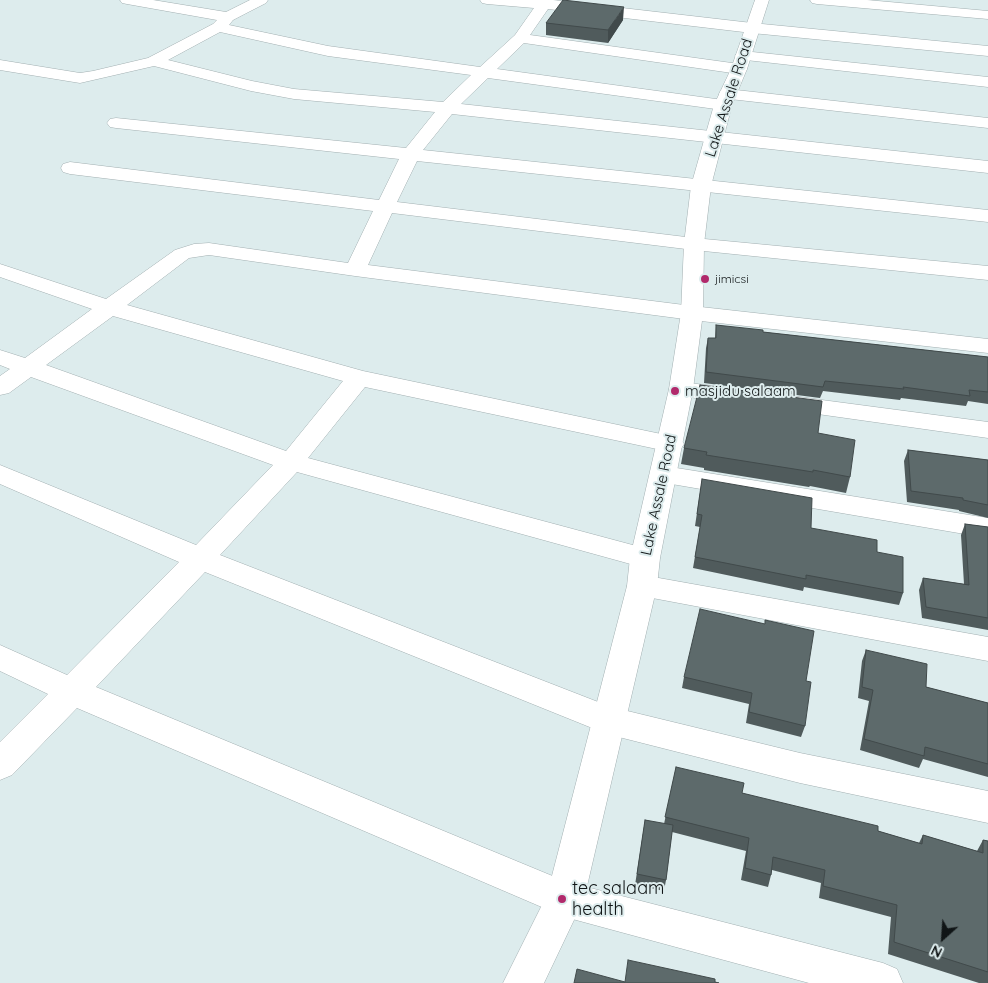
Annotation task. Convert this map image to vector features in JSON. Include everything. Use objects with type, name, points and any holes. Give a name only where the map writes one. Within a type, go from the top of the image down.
[{"type":"street","points":[[127,0],[223,22],[328,51],[485,72],[725,100],[988,123]]},
{"type":"street","points":[[0,65],[80,78],[154,61],[260,0]]},
{"type":"street","points":[[487,0],[545,2],[752,28],[988,50]]},
{"type":"street","name":"Lake Assale Road","points":[[523,983],[564,899],[643,572],[681,389],[692,313],[694,244],[701,186],[725,100],[742,63],[762,0]]},
{"type":"street","points":[[817,0],[988,15]]},
{"type":"street","points":[[355,270],[410,155],[446,108],[520,38],[545,2]]},
{"type":"street","points":[[520,38],[742,63],[988,82]]},
{"type":"street","points":[[154,61],[250,86],[294,94],[446,108],[988,167]]},
{"type":"street","points":[[116,123],[988,216]]},
{"type":"street","points":[[70,168],[694,244],[988,273]]},
{"type":"street","points":[[0,388],[182,254],[194,250],[209,249],[355,270],[692,313],[988,346]]},
{"type":"street","points":[[0,270],[111,308],[359,378],[670,444]]},
{"type":"street","points":[[0,357],[291,462],[643,572],[988,649]]},
{"type":"street","points":[[0,765],[200,559],[291,462],[359,378]]},
{"type":"street","points":[[681,389],[988,430]]},
{"type":"street","points":[[0,474],[200,559],[607,720],[800,768],[988,807]]},
{"type":"street","points":[[664,475],[988,528]]},
{"type":"street","points":[[0,657],[71,691],[564,899],[883,983]]},
{"type":"building","points":[[563,0],[624,7],[608,30],[546,23]]},
{"type":"building","points":[[716,325],[988,357],[988,392],[969,390],[970,396],[903,387],[904,389],[825,381],[823,387],[706,372],[708,338],[716,338]]},
{"type":"building","points":[[700,385],[822,401],[818,433],[855,440],[850,477],[706,455],[707,452],[684,448]]},
{"type":"building","points":[[908,450],[988,460],[988,505],[963,500],[963,498],[911,491]]},
{"type":"building","points":[[702,479],[812,498],[811,528],[877,540],[877,552],[903,557],[903,593],[806,575],[806,579],[695,557],[702,515],[697,514]]},
{"type":"building","points":[[965,524],[988,527],[988,618],[926,607],[923,578],[969,585]]},
{"type":"building","points":[[700,609],[765,624],[765,620],[814,631],[806,681],[811,682],[805,726],[749,712],[752,693],[684,677]]},
{"type":"building","points":[[866,650],[927,664],[926,687],[988,703],[988,764],[925,747],[924,756],[864,739],[873,690],[862,687]]},
{"type":"building","points":[[676,767],[744,783],[742,793],[878,826],[878,831],[922,844],[923,835],[983,853],[983,840],[988,841],[988,972],[894,942],[897,905],[823,886],[825,870],[773,857],[771,875],[745,868],[749,838],[665,817]]},
{"type":"building","points":[[645,820],[673,825],[666,880],[637,874]]},
{"type":"building","points":[[628,960],[715,979],[715,982],[719,983],[574,983],[577,969],[625,982]]},
{"type":"place","name":"jimicsi","points":[[705,279]]},
{"type":"place","name":"masjidu salaam","points":[[675,391]]},
{"type":"place","name":"tec salaam health","points":[[562,899]]}]
